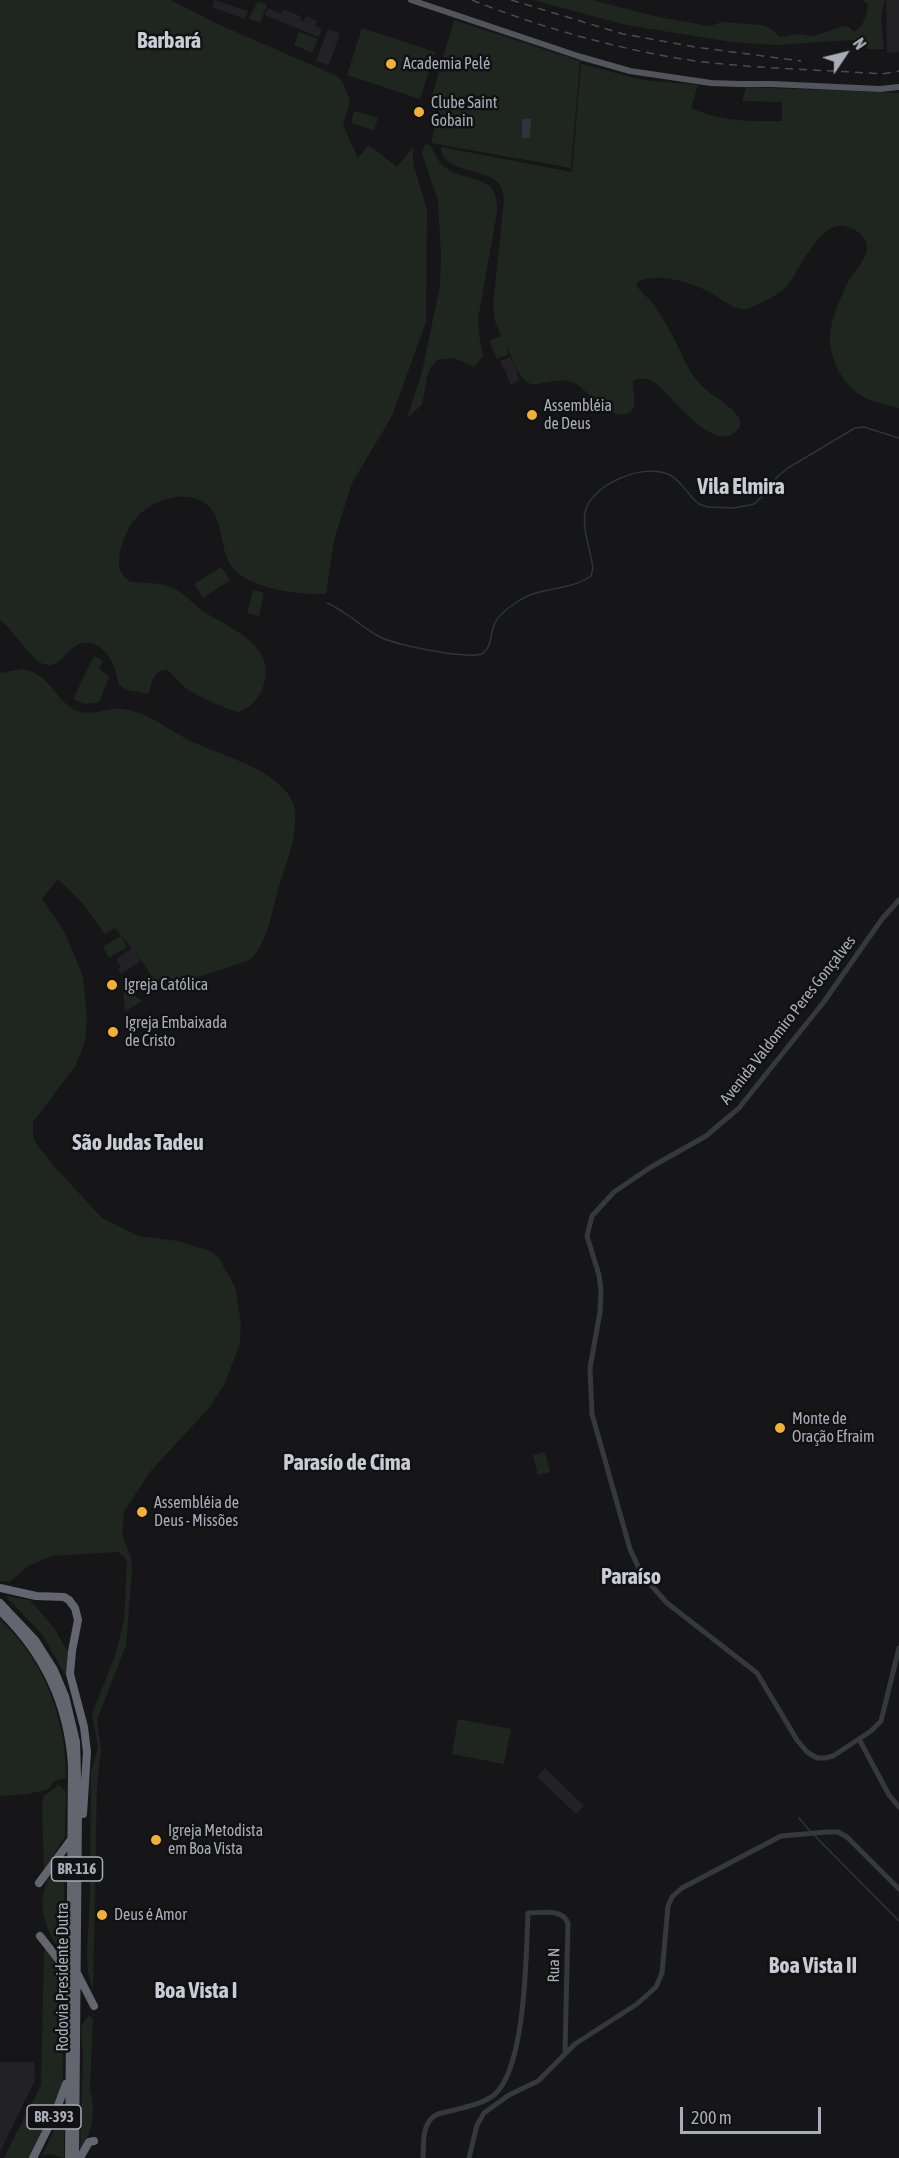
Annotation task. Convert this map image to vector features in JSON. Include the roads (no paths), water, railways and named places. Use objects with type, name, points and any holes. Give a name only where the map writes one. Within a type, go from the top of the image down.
[{"type":"highway","points":[[0,1588],[36,1596],[64,1597],[77,1613],[70,1674],[84,1727],[87,1752],[77,1884]]},
{"type":"highway","name":"Rodovia Presidente Dutra","points":[[0,1603],[42,1650],[66,1696],[77,1753],[77,1884],[69,2074],[69,2158]]},
{"type":"highway","name":"Rodovia Presidente Dutra","points":[[0,1611],[35,1651],[50,1677],[62,1705],[68,1728],[71,1758],[75,2158]]},
{"type":"highway","points":[[39,1884],[71,1840]]},
{"type":"highway","points":[[40,1936],[73,1972],[94,2006]]},
{"type":"highway","name":"BR-393","points":[[33,2158],[54,2116],[69,2074]]},
{"type":"highway","points":[[80,2158],[86,2145],[94,2141]]},
{"type":"main road","points":[[411,0],[630,71],[739,84],[880,89],[899,87]]},
{"type":"street","name":"Avenida Valdomiro Peres Gonçalves","points":[[899,900],[882,919],[821,1005],[739,1108],[706,1137],[643,1172],[614,1192],[597,1209],[587,1231],[589,1247],[599,1275],[601,1299],[591,1361],[592,1414],[637,1567],[667,1603],[757,1673],[789,1728],[807,1752],[817,1758],[829,1757],[875,1728],[882,1719],[899,1648]]},
{"type":"street","points":[[859,1739],[889,1795],[899,1807]]},
{"type":"street","points":[[469,2158],[479,2120],[494,2104],[538,2081],[548,2073],[565,2052],[637,2004],[659,1983],[663,1967],[668,1906],[672,1897],[682,1888],[781,1836],[800,1833],[841,1833],[851,1840],[899,1889]]},
{"type":"street","name":"Rua N","points":[[423,2158],[426,2126],[430,2118],[487,2099],[502,2084],[518,2040],[526,1979],[528,1913],[559,1914],[567,1920],[565,2052]]},
{"type":"waterway","points":[[327,603],[387,640],[446,653],[482,654],[489,644],[496,621],[510,607],[535,593],[573,585],[591,576],[593,568],[584,520],[585,513],[597,493],[620,478],[647,471],[659,472],[674,478],[699,504],[708,507],[734,508],[754,504],[788,468],[855,428],[864,427],[899,438]]},
{"type":"waterway","points":[[799,1818],[810,1831]]},
{"type":"waterway","points":[[815,1836],[899,1921]]},
{"type":"railway","points":[[472,0],[575,35],[628,49],[682,59],[757,67],[882,74],[899,71]]},
{"type":"railway","points":[[511,0],[623,34],[695,47],[801,61]]},
{"type":"place","name":"Academia Pelé","points":[[391,64]]},
{"type":"place","name":"Clube Saint Gobain","points":[[419,112]]},
{"type":"place","name":"Assembléia de Deus","points":[[532,415]]},
{"type":"place","name":"Igreja Católica","points":[[112,985]]},
{"type":"place","name":"Igreja Embaixada de Cristo","points":[[113,1032]]},
{"type":"place","name":"Monte de Oração Efraim","points":[[780,1428]]},
{"type":"place","name":"Assembléia de Deus - Missões","points":[[142,1512]]},
{"type":"place","name":"Igreja Metodista em Boa Vista","points":[[156,1840]]},
{"type":"place","name":"Deus é Amor","points":[[102,1915]]},
{"type":"district","name":"Barbará","points":[[169,41]]},
{"type":"district","name":"Vila Elmira","points":[[741,487]]},
{"type":"district","name":"São Judas Tadeu","points":[[138,1143]]},
{"type":"district","name":"Parasío de Cima","points":[[347,1463]]},
{"type":"district","name":"Paraíso","points":[[631,1577]]},
{"type":"district","name":"Boa Vista II","points":[[813,1966]]},
{"type":"district","name":"Boa Vista I","points":[[196,1991]]}]
